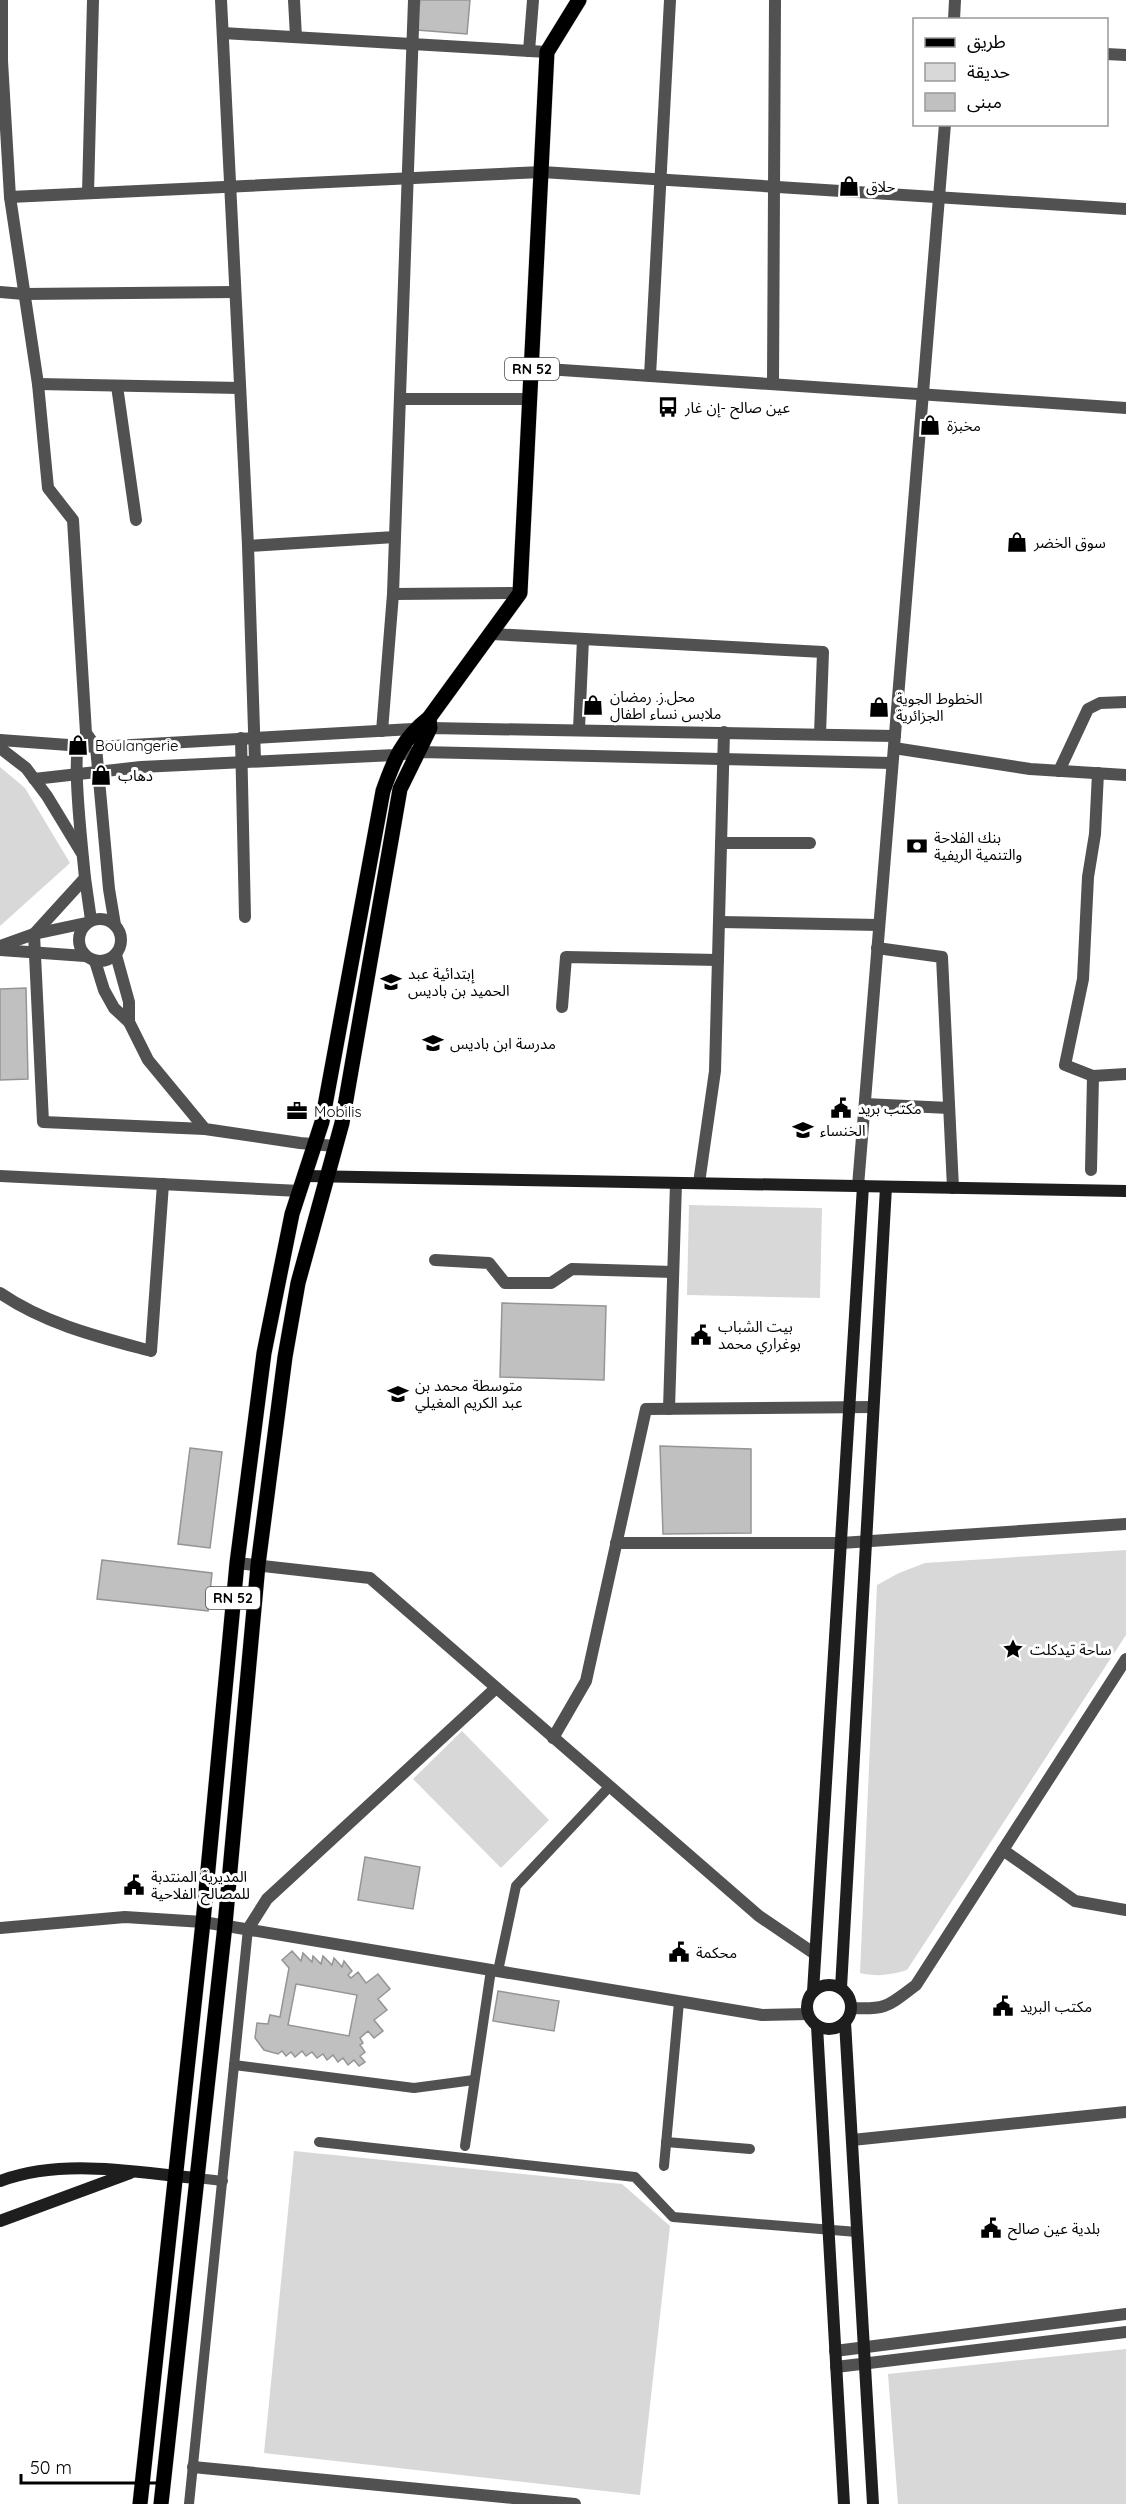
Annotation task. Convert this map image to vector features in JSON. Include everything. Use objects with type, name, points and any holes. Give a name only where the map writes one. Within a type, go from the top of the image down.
[{"type":"main road","name":"RN 52","points":[[140,2504],[203,1922],[237,1563],[264,1353],[292,1214],[322,1122],[383,791],[395,755],[425,725],[520,593],[548,52],[579,0]]},
{"type":"main road","name":"RN 52","points":[[161,2504],[225,1925],[258,1565],[285,1357],[296,1294],[342,1123],[400,789],[420,752],[425,725]]},
{"type":"main road","points":[[305,1176],[1126,1191]]},
{"type":"main road","points":[[813,1992],[861,1186]]},
{"type":"main road","points":[[841,1988],[886,1187]]},
{"type":"main road","points":[[844,2504],[817,2026],[808,2014],[808,1999],[813,1992],[826,1985],[841,1988],[846,1993],[851,2008],[845,2022],[873,2504]]},
{"type":"main road","points":[[817,2026],[832,2029],[845,2022]]},
{"type":"main road","points":[[0,2181],[69,2167],[197,2178]]},
{"type":"main road","points":[[0,2221],[134,2172]]},
{"type":"street","points":[[0,948],[106,961],[116,955],[120,945],[120,934],[115,925],[109,889],[96,747],[86,733],[73,520],[48,488],[38,384],[10,197],[1,61],[2,0]]},
{"type":"street","points":[[88,193],[93,0]]},
{"type":"street","points":[[221,0],[248,546],[255,760]]},
{"type":"street","points":[[294,0],[296,38]]},
{"type":"street","points":[[382,731],[393,594],[414,0]]},
{"type":"street","points":[[529,51],[533,0]]},
{"type":"street","points":[[650,376],[670,0]]},
{"type":"street","points":[[773,384],[775,0]]},
{"type":"street","points":[[954,18],[955,0]]},
{"type":"street","points":[[223,33],[548,52]]},
{"type":"street","points":[[1108,54],[1126,55]]},
{"type":"street","points":[[861,1186],[879,925],[945,126]]},
{"type":"street","points":[[10,197],[542,172],[1126,208]]},
{"type":"street","points":[[0,292],[24,294],[235,292]]},
{"type":"street","points":[[532,368],[1126,408]]},
{"type":"street","points":[[38,384],[240,387]]},
{"type":"street","points":[[117,386],[136,520]]},
{"type":"street","points":[[400,399],[530,399]]},
{"type":"street","points":[[248,546],[395,537]]},
{"type":"street","points":[[393,594],[520,593]]},
{"type":"street","points":[[492,634],[822,652],[820,734]]},
{"type":"street","points":[[579,729],[583,639]]},
{"type":"street","points":[[1059,771],[1088,709],[1100,703],[1126,702]]},
{"type":"street","points":[[0,740],[96,747],[382,731],[425,725],[820,734],[894,742],[1030,769],[1126,775]]},
{"type":"street","points":[[699,1183],[715,1071],[724,732]]},
{"type":"street","points":[[86,733],[77,747],[89,922],[79,933],[79,945],[90,958],[114,1008],[129,1022],[148,1060],[206,1129]]},
{"type":"street","points":[[241,738],[245,917]]},
{"type":"street","points":[[0,748],[26,768],[83,856]]},
{"type":"street","points":[[34,779],[255,760],[420,752],[892,763]]},
{"type":"street","points":[[1098,773],[1095,834],[1088,877],[1083,980],[1065,1065],[1093,1076],[1126,1074]]},
{"type":"street","points":[[721,843],[810,843]]},
{"type":"street","points":[[85,879],[34,934],[43,1122],[206,1129],[335,1146]]},
{"type":"street","points":[[0,948],[34,934],[104,919],[115,925]]},
{"type":"street","points":[[719,922],[879,925]]},
{"type":"street","points":[[878,948],[942,957],[953,1188]]},
{"type":"street","points":[[116,955],[129,1002],[129,1022]]},
{"type":"street","points":[[562,1007],[566,957],[718,960]]},
{"type":"street","points":[[1091,1170],[1093,1076]]},
{"type":"street","points":[[865,1104],[950,1108]]},
{"type":"street","points":[[0,1176],[300,1191]]},
{"type":"street","points":[[669,1409],[676,1183]]},
{"type":"street","points":[[0,1293],[20,1307],[75,1330],[151,1351],[163,1184]]},
{"type":"street","points":[[435,1260],[489,1263],[505,1283],[551,1283],[572,1269],[673,1272]]},
{"type":"street","points":[[553,1738],[586,1681],[646,1409],[873,1407]]},
{"type":"street","points":[[616,1543],[841,1543],[1126,1524]]},
{"type":"street","points":[[237,1563],[370,1578],[759,1916],[815,1954]]},
{"type":"street","points":[[851,2008],[877,2009],[892,2003],[916,1985],[1126,1659]]},
{"type":"street","points":[[248,1929],[267,1899],[496,1688]]},
{"type":"street","points":[[1003,1850],[1075,1901],[1126,1910]]},
{"type":"street","points":[[0,1928],[126,1917],[203,1922],[762,2015],[808,2014]]},
{"type":"street","points":[[852,2140],[1126,2112]]},
{"type":"street","points":[[835,2351],[1126,2314]]},
{"type":"street","points":[[836,2367],[1126,2332]]},
{"type":"street","points":[[193,2467],[575,2504]]},
{"type":"lane","points":[[465,2146],[474,2080],[494,1971],[516,1887],[609,1787]]},
{"type":"lane","points":[[189,2504],[248,1929]]},
{"type":"lane","points":[[664,2166],[680,2001]]},
{"type":"lane","points":[[234,2065],[414,2088],[474,2080]]},
{"type":"lane","points":[[319,2142],[635,2176],[673,2217],[857,2232]]},
{"type":"lane","points":[[666,2142],[750,2149]]},
{"type":"lane","points":[[197,2178],[223,2181]]},
{"type":"green space","points":[[0,767],[25,788],[70,863],[0,926]]},
{"type":"green space","points":[[689,1205],[822,1208],[820,1298],[687,1295]]},
{"type":"green space","points":[[1126,1550],[1126,1635],[907,1970],[883,1975],[860,1973],[877,1585],[925,1563]]},
{"type":"green space","points":[[462,1731],[549,1820],[501,1868],[413,1779]]},
{"type":"green space","points":[[294,2151],[622,2184],[670,2226],[640,2495],[264,2453]]},
{"type":"green space","points":[[1126,2349],[1126,2504],[898,2504],[888,2374]]},
{"type":"building","points":[[420,0],[470,0],[467,34],[417,30]]},
{"type":"building","points":[[26,988],[28,1079],[0,1080],[0,989]]},
{"type":"building","points":[[502,1303],[606,1306],[604,1380],[500,1377]]},
{"type":"building","points":[[660,1446],[751,1449],[751,1533],[663,1534]]},
{"type":"building","points":[[190,1448],[222,1452],[210,1548],[178,1544]]},
{"type":"building","points":[[102,1560],[212,1573],[208,1611],[97,1599]]},
{"type":"building","points":[[365,1857],[420,1867],[413,1909],[358,1900]]},
{"type":"building","points":[[292,1951],[301,1961],[303,1953],[312,1962],[313,1956],[321,1964],[323,1956],[332,1965],[334,1958],[342,1967],[344,1961],[352,1971],[348,1975],[351,1978],[358,1972],[366,1983],[378,1974],[390,1989],[378,1999],[387,2010],[374,2020],[383,2031],[374,2038],[368,2031],[360,2038],[363,2043],[360,2045],[365,2052],[360,2056],[365,2062],[359,2066],[354,2060],[348,2065],[343,2058],[338,2062],[333,2055],[327,2060],[323,2054],[317,2058],[312,2052],[306,2056],[302,2051],[295,2057],[291,2052],[286,2056],[282,2051],[278,2054],[264,2050],[255,2038],[257,2023],[268,2024],[270,2015],[280,2017],[289,1968],[282,1960]],"holes":[[[296,1984],[357,1995],[349,2036],[288,2025]]]},
{"type":"building","points":[[498,1991],[559,2001],[554,2031],[493,2021]]},
{"type":"place","name":"حلاق","points":[[849,186]]},
{"type":"place","name":"عين صالح -إن غار","points":[[668,407]]},
{"type":"place","name":"مخبزة","points":[[930,425]]},
{"type":"place","name":"سوق الخضر","points":[[1017,542]]},
{"type":"place","name":"محل.ز. رمضان ملابس نساء اطفال","points":[[593,705]]},
{"type":"place","name":"الخطوط الجوية الجزائرية","points":[[879,707]]},
{"type":"place","name":"Boulangerie","points":[[78,745]]},
{"type":"place","name":"دهاب","points":[[101,775]]},
{"type":"place","name":"بنك الفلاحة والتنمية الريفية","points":[[917,846]]},
{"type":"place","name":"إبتدائية عبد الحميد بن باديس","points":[[391,982]]},
{"type":"place","name":"مدرسة ابن باديس","points":[[433,1043]]},
{"type":"place","name":"مكتب بريد","points":[[841,1108]]},
{"type":"place","name":"Mobilis","points":[[297,1111]]},
{"type":"place","name":"الخنساء","points":[[803,1130]]},
{"type":"place","name":"بيت الشباب بوغراري محمد","points":[[701,1335]]},
{"type":"place","name":"متوسطة محمد بن عبد الكريم المغيلي","points":[[398,1394]]},
{"type":"place","name":"ساحة تيدكلت","points":[[1013,1649]]},
{"type":"place","name":"المديرية المنتدبة للمصالح الفلاحية","points":[[134,1885]]},
{"type":"place","name":"محكمة","points":[[679,1952]]},
{"type":"place","name":"مكتب البريد","points":[[1003,2006]]},
{"type":"place","name":"بلدية عين صالح","points":[[991,2228]]}]
